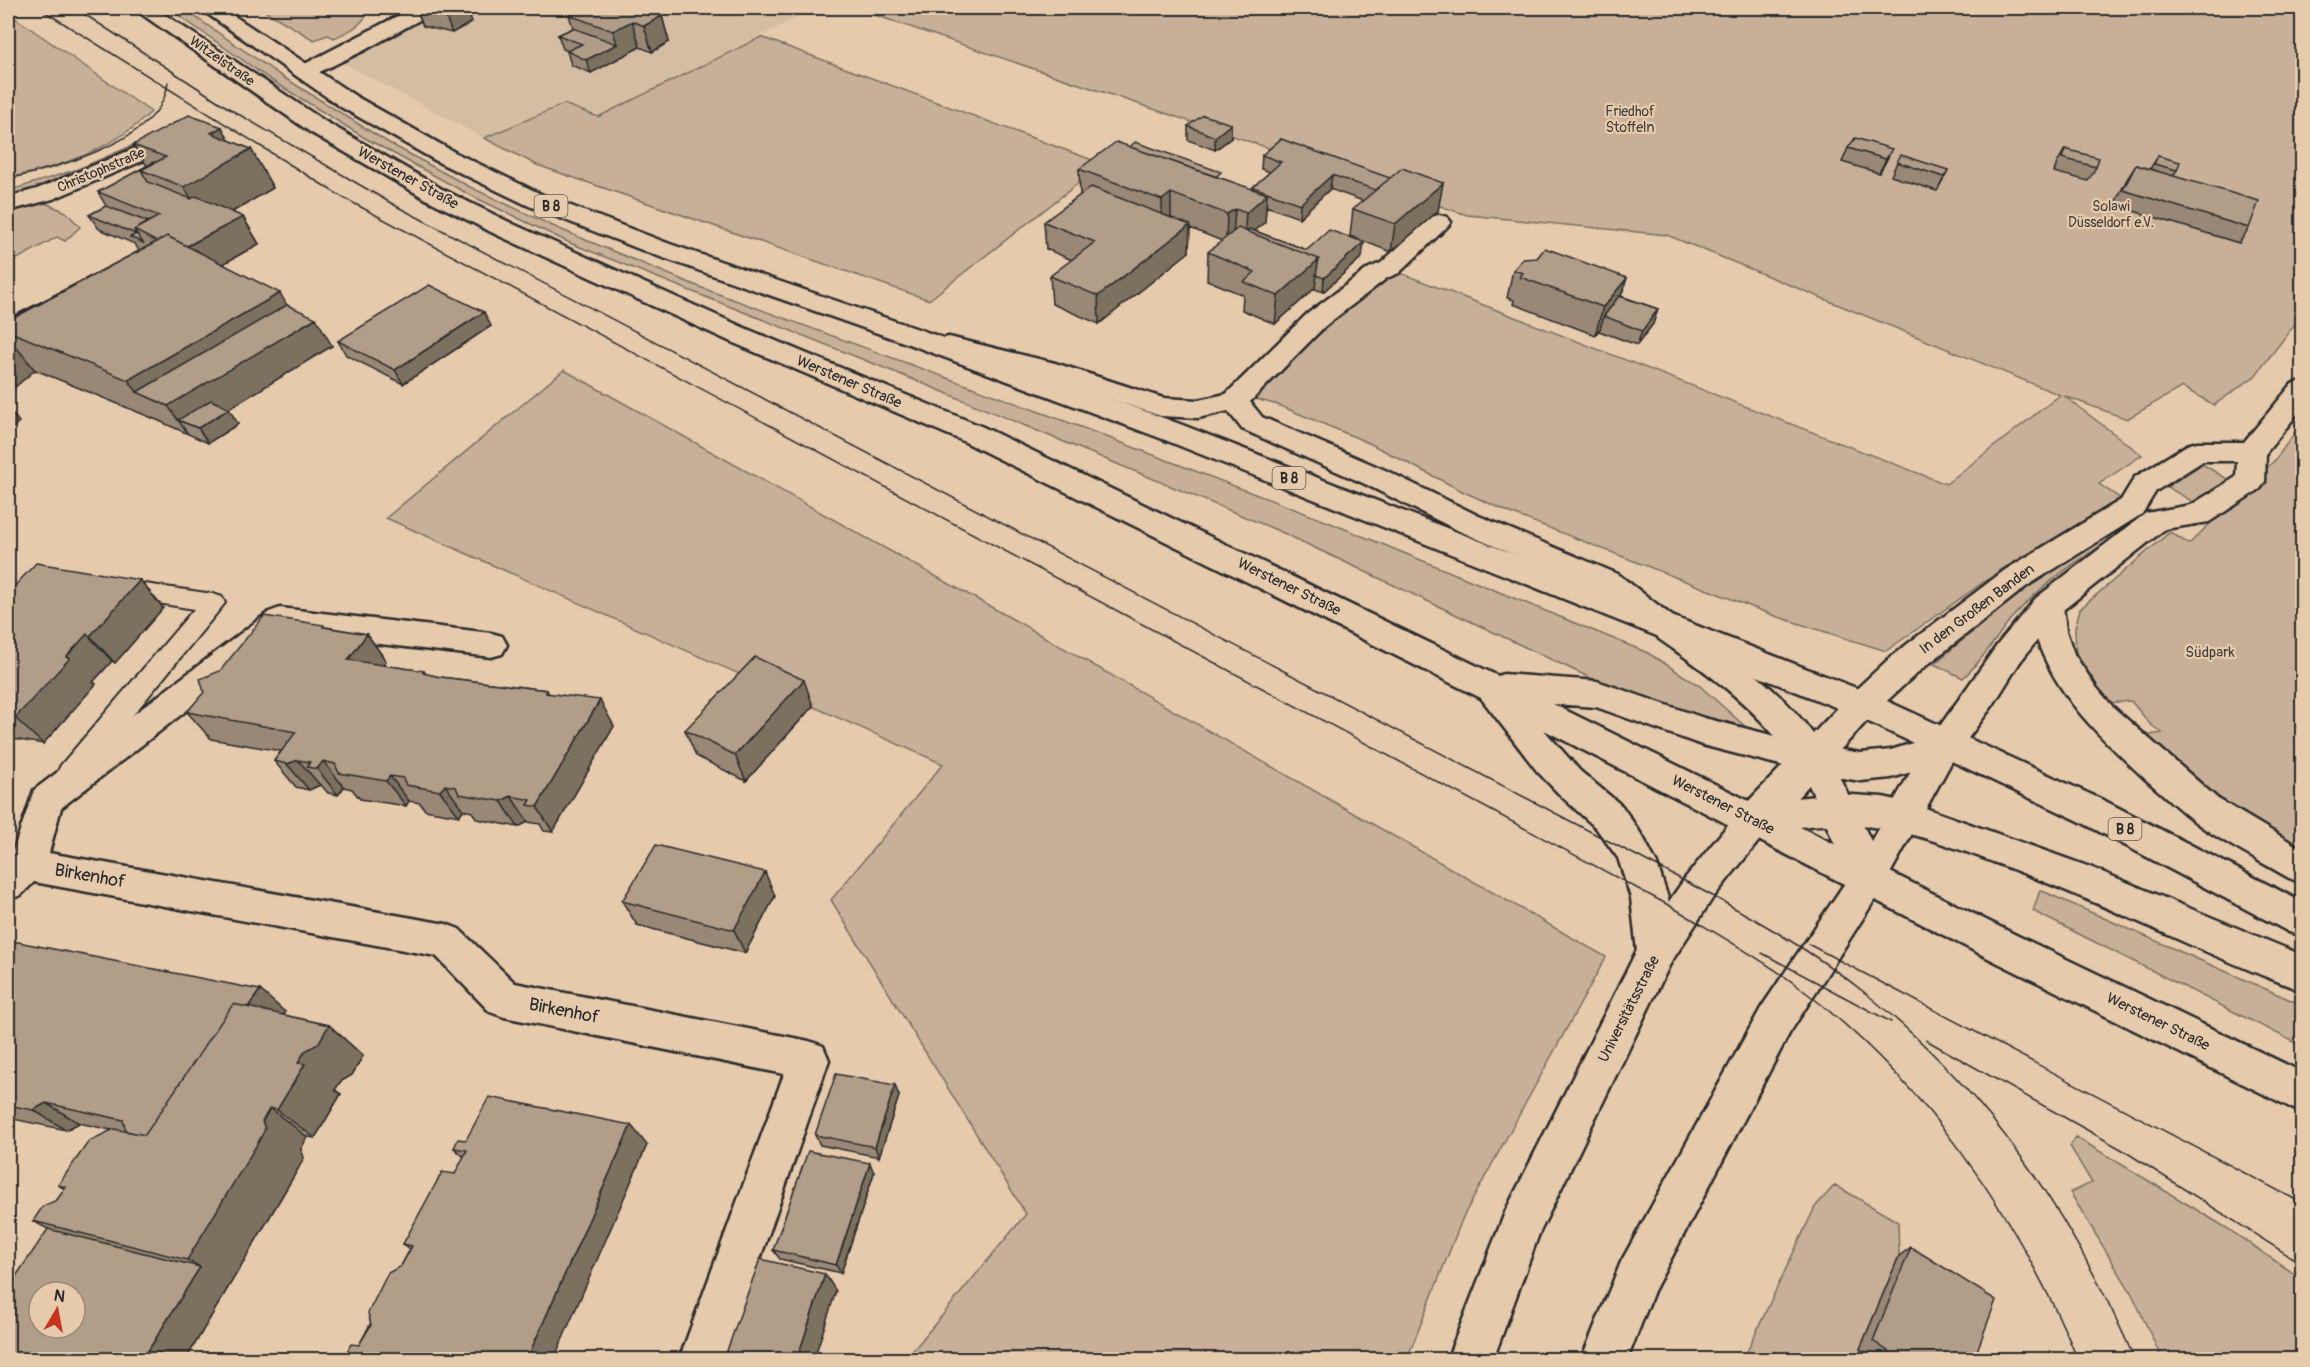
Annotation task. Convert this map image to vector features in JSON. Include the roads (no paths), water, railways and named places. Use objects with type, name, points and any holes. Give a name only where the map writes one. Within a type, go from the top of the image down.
[{"type":"main road","name":"Witzelstraße","points":[[143,8],[270,95]]},
{"type":"main road","name":"B 8","points":[[209,8],[304,72],[405,135],[537,201],[661,249],[915,337],[1170,431],[1862,704],[2092,811],[2302,920]]},
{"type":"main road","points":[[304,72],[356,47],[427,8]]},
{"type":"main road","name":"Werstener Straße","points":[[270,95],[371,158],[434,194],[504,229],[738,335],[973,434],[1084,487],[1488,686],[2001,946],[2302,1093]]},
{"type":"main road","name":"Christophstraße","points":[[8,204],[45,194],[193,130]]},
{"type":"main road","points":[[915,337],[1046,369],[1161,407],[1198,409],[1234,401],[1316,320],[1371,278],[1395,264],[1438,222]]},
{"type":"main road","points":[[2252,451],[2302,390]]},
{"type":"main road","points":[[1234,401],[1252,423],[1375,477],[1468,523],[1607,582],[1710,658],[1778,715],[1811,759],[1838,809],[1868,879]]},
{"type":"main road","name":"In den Großen Banden","points":[[1862,704],[1905,664],[2016,578],[2144,514],[2198,515],[2250,482],[2252,451],[2197,452],[2145,484],[2144,514],[2047,606],[2009,653],[1981,696],[1945,743]]},
{"type":"main road","points":[[2047,606],[2048,627],[2059,656],[2074,682],[2111,728],[2172,782],[2222,821],[2302,867]]},
{"type":"main road","points":[[46,800],[280,620],[491,645]]},
{"type":"main road","points":[[1488,686],[1597,694],[1702,731],[1811,759],[1861,767],[1891,764],[1913,758],[1945,743]]},
{"type":"main road","points":[[1488,686],[1568,782],[1591,799],[1610,819],[1633,854],[1642,871],[1650,895],[1655,922],[1656,952]]},
{"type":"main road","name":"Universitätsstraße","points":[[1470,1359],[1521,1225],[1656,952],[1700,888],[1753,821],[1862,704]]},
{"type":"main road","points":[[1604,1359],[1637,1278],[1775,1021],[1868,879],[1945,743]]},
{"type":"main road","name":"Birkenhof","points":[[46,800],[17,875],[446,941],[504,999],[809,1060],[702,1359]]},
{"type":"main road","points":[[1753,821],[1792,813],[1838,809],[1865,810],[1902,816],[2042,864],[2302,973]]},
{"type":"lane","points":[[46,800],[213,603],[94,585]]},
{"type":"tram line","points":[[39,8],[167,88]]},
{"type":"tram line","points":[[75,8],[233,111],[396,206],[1679,878],[1801,947],[1869,996],[1913,1035],[1954,1075],[1991,1118],[2024,1162],[2084,1256],[2135,1360]]},
{"type":"tram line","points":[[167,88],[168,82]]},
{"type":"tram line","points":[[8,179],[48,169],[118,142],[138,129],[153,115],[164,98],[167,88]]},
{"type":"tram line","points":[[167,88],[342,197],[1672,907],[1765,963],[1841,1021],[1885,1062],[1925,1106],[1962,1153],[2026,1253],[2054,1306],[2078,1360]]},
{"type":"tram line","points":[[1808,944],[2302,1203]]},
{"type":"tram line","points":[[1762,953],[1891,1022]]},
{"type":"tram line","points":[[1926,1040],[2121,1149],[2302,1264]]},
{"type":"park label","name":"Friedhof Stoffeln","points":[[1630,120]]},
{"type":"park label","name":"Solawi Düsseldorf e.V.","points":[[2111,214]]},
{"type":"park label","name":"Südpark","points":[[2210,652]]}]
